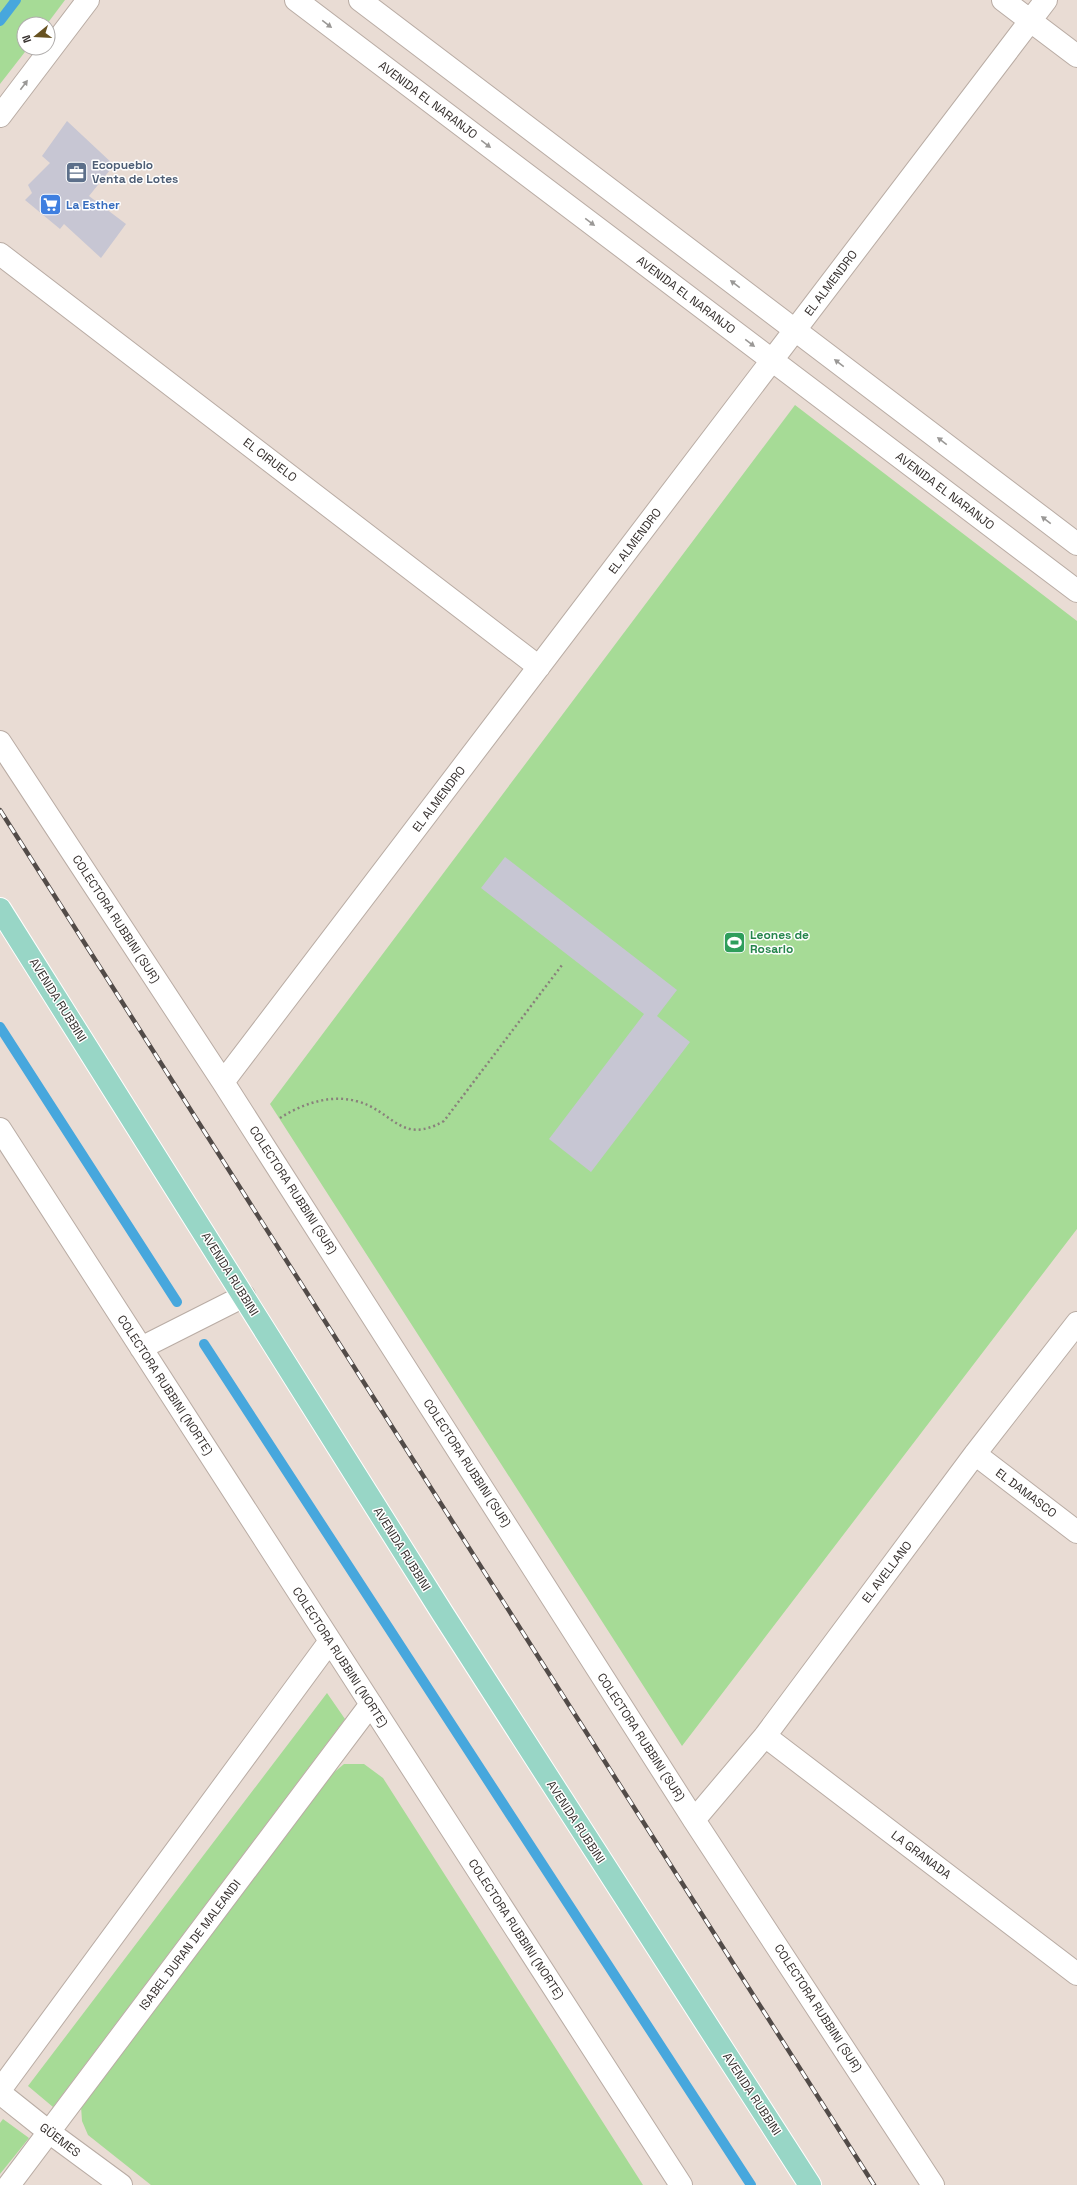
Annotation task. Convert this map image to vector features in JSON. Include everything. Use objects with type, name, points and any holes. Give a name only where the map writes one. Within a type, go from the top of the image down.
[{"type":"main road","name":"AVENIDA RUBBINI","points":[[0,908],[443,1614],[810,2185]]},
{"type":"street","points":[[0,116],[88,0]]},
{"type":"street","name":"AVENIDA EL NARANJO","points":[[296,0],[1077,591]]},
{"type":"street","points":[[360,0],[1077,544]]},
{"type":"street","points":[[1003,0],[1077,56]]},
{"type":"street","name":"EL ALMENDRO","points":[[223,1082],[1046,0]]},
{"type":"street","name":"EL CIRUELO","points":[[0,254],[539,667]]},
{"type":"street","name":"COLECTORA RUBBINI (SUR)","points":[[0,742],[256,1133],[694,1820],[933,2185]]},
{"type":"street","name":"COLECTORA RUBBINI (NORTE)","points":[[0,1129],[681,2185]]},
{"type":"street","points":[[141,1348],[244,1296]]},
{"type":"street","name":"EL AVELLANO","points":[[694,1820],[765,1736],[975,1454],[1077,1323]]},
{"type":"street","name":"EL DAMASCO","points":[[975,1454],[1077,1532]]},
{"type":"street","points":[[0,2092],[330,1641]]},
{"type":"street","name":"ISABEL DURAN DE MALEANDI","points":[[9,2185],[371,1704]]},
{"type":"street","name":"LA GRANADA","points":[[765,1736],[1077,1974]]},
{"type":"street","name":"GÜEMES","points":[[0,2092],[49,2132],[121,2185]]},
{"type":"path","points":[[256,1133],[298,1107],[329,1099],[356,1101],[384,1115],[407,1130],[421,1130],[434,1127],[444,1121],[562,965]]},
{"type":"green space","points":[[0,0],[65,0],[53,16],[16,16],[16,56],[22,56],[0,84]]},
{"type":"green space","name":"Leones de Rosario","points":[[795,405],[1077,621],[1077,1229],[682,1746],[270,1104]]},
{"type":"green space","points":[[327,1693],[345,1719],[53,2107],[28,2086]]},
{"type":"green space","points":[[344,1764],[364,1764],[383,1778],[643,2185],[151,2185],[88,2135],[82,2121],[81,2106],[331,1775]]},
{"type":"green space","points":[[3,2119],[29,2138],[0,2174],[0,2123]]},
{"type":"building","points":[[67,121],[114,165],[89,196],[126,224],[101,258],[64,224],[60,229],[25,200],[32,193],[28,185],[50,163],[42,156]]},
{"type":"building","points":[[505,857],[677,990],[657,1016],[690,1042],[591,1172],[549,1139],[644,1014],[481,888]]},
{"type":"waterway","points":[[0,21],[16,0]]},
{"type":"waterway","points":[[0,1027],[177,1302]]},
{"type":"waterway","points":[[204,1344],[751,2185]]},
{"type":"railway","points":[[0,810],[874,2185]]},
{"type":"place","name":"Ecopueblo Venta de Lotes","points":[[76,172]]},
{"type":"place","name":"La Esther","points":[[50,205]]},
{"type":"place","name":"Leones de Rosario","points":[[734,942]]}]
